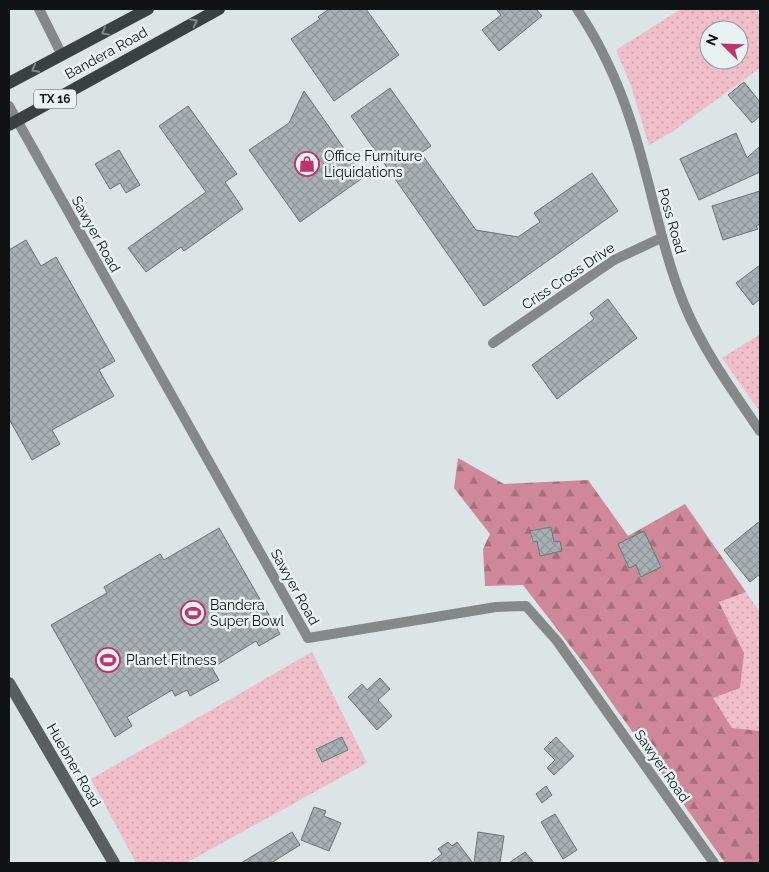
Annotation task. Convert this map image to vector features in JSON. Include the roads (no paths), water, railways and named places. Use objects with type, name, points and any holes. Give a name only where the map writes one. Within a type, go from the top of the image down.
[{"type":"main road","name":"Bandera Road","points":[[9,84],[148,9]]},
{"type":"main road","name":"Bandera Road","points":[[13,123],[142,49],[219,9]]},
{"type":"street","points":[[39,9],[62,55]]},
{"type":"street","name":"Poss Road","points":[[577,9],[610,67],[632,124],[661,238],[684,304],[709,356],[760,431]]},
{"type":"street","name":"Sawyer Road","points":[[9,106],[13,123],[308,638],[496,607],[526,606],[557,641],[714,863]]},
{"type":"street","name":"Criss Cross Drive","points":[[493,343],[608,264],[635,248],[661,238]]},
{"type":"street","name":"Huebner Road","points":[[9,682],[114,863]]},
{"type":"place","name":"Office Furniture Liquidations","points":[[307,164]]},
{"type":"place","name":"Bandera Super Bowl","points":[[193,613]]},
{"type":"place","name":"Planet Fitness","points":[[108,660]]}]
